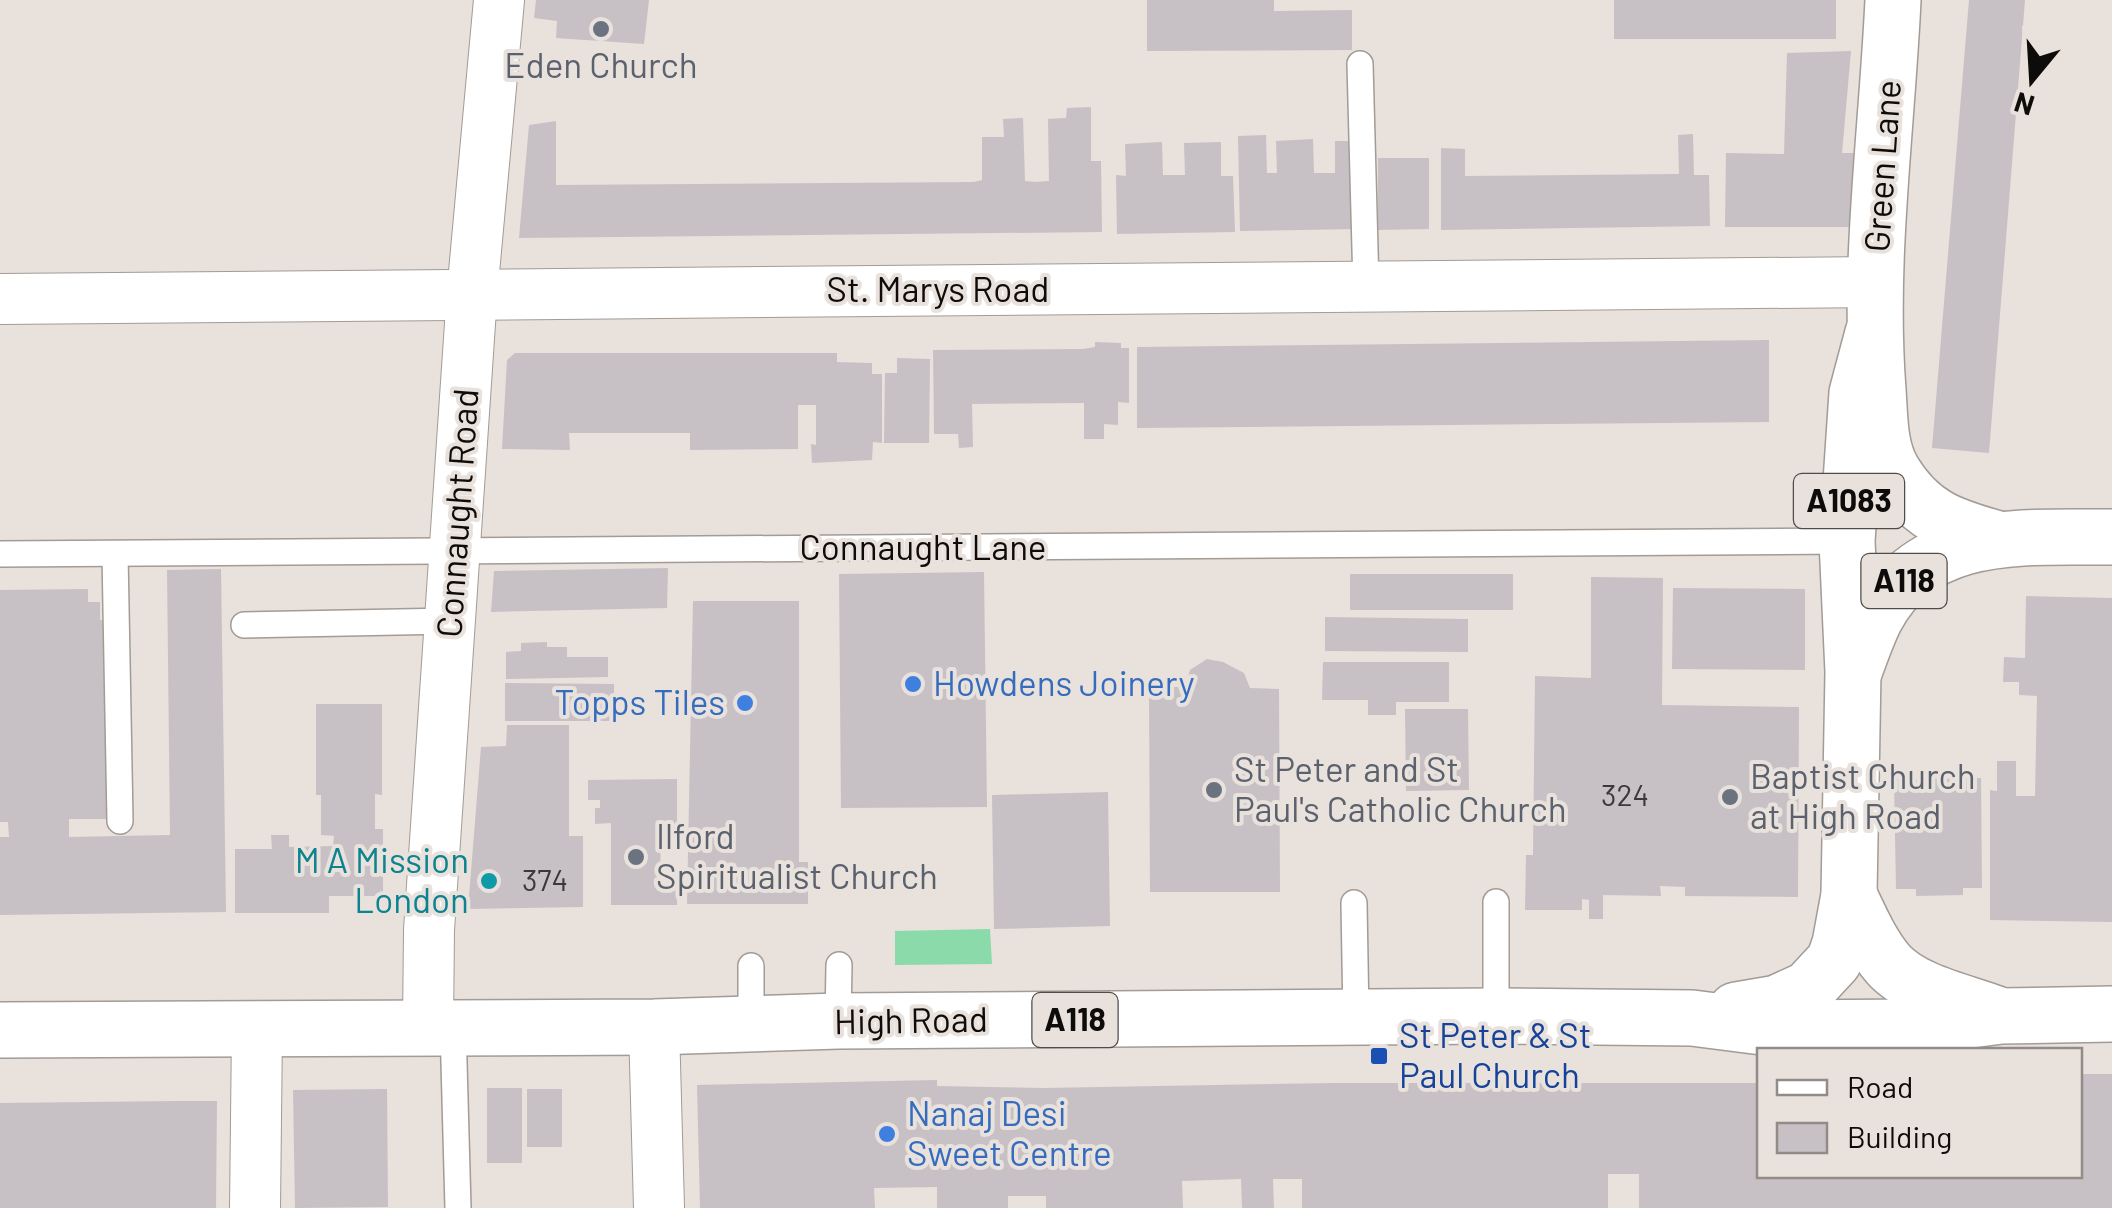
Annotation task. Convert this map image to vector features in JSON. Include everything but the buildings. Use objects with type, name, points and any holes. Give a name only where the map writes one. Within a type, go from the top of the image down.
[{"type":"main road","name":"Green Lane","points":[[1892,0],[1875,308],[1882,440],[1891,469],[1930,515],[1957,528],[1998,539]]},
{"type":"main road","name":"Green Lane","points":[[1692,1018],[1777,1003],[1808,989],[1834,960],[1849,896],[1854,672],[1846,541],[1857,393],[1875,308]]},
{"type":"main road","name":"Green Lane","points":[[1854,672],[1876,617],[1910,574],[1940,553],[1998,539],[2112,536]]},
{"type":"main road","name":"High Road","points":[[1849,896],[1889,966],[1916,983],[2001,1016]]},
{"type":"main road","name":"High Road","points":[[0,1030],[654,1027],[838,1021],[1496,1016],[1692,1018],[1770,1028],[1918,1027],[2001,1016],[2112,1014]]},
{"type":"street","name":"Connaught Road","points":[[441,1026],[429,930],[472,294],[498,0]]},
{"type":"street","name":"St. Marys Road","points":[[0,300],[1366,286],[1875,308]]},
{"type":"street","points":[[654,1027],[659,1208]]},
{"type":"street","points":[[254,1208],[257,1030]]},
{"type":"lane","points":[[1360,64],[1366,286]]},
{"type":"lane","name":"Connaught Lane","points":[[0,554],[1846,541]]},
{"type":"lane","points":[[115,554],[120,821]]},
{"type":"lane","points":[[244,625],[451,621]]},
{"type":"lane","points":[[1496,902],[1496,1016]]},
{"type":"lane","points":[[1354,903],[1356,1018]]},
{"type":"lane","points":[[838,1021],[839,965]]},
{"type":"lane","points":[[751,966],[751,1024]]},
{"type":"lane","points":[[441,1026],[458,1208]]},
{"type":"green space","points":[[990,929],[992,964],[895,965],[895,931]]},
{"type":"place","name":"Eden Church","points":[[601,29]]},
{"type":"place","name":"Howdens Joinery","points":[[913,684]]},
{"type":"place","name":"Topps Tiles","points":[[745,703]]},
{"type":"place","name":"St Peter and St Paul's Catholic Church","points":[[1214,790]]},
{"type":"place","name":"Baptist Church at High Road","points":[[1730,797]]},
{"type":"place","name":"Ilford Spiritualist Church","points":[[636,857]]},
{"type":"place","name":"M A Mission London","points":[[489,881]]},
{"type":"place","name":"St Peter & St Paul Church","points":[[1379,1056]]},
{"type":"place","name":"Nanaj Desi Sweet Centre","points":[[887,1134]]}]
